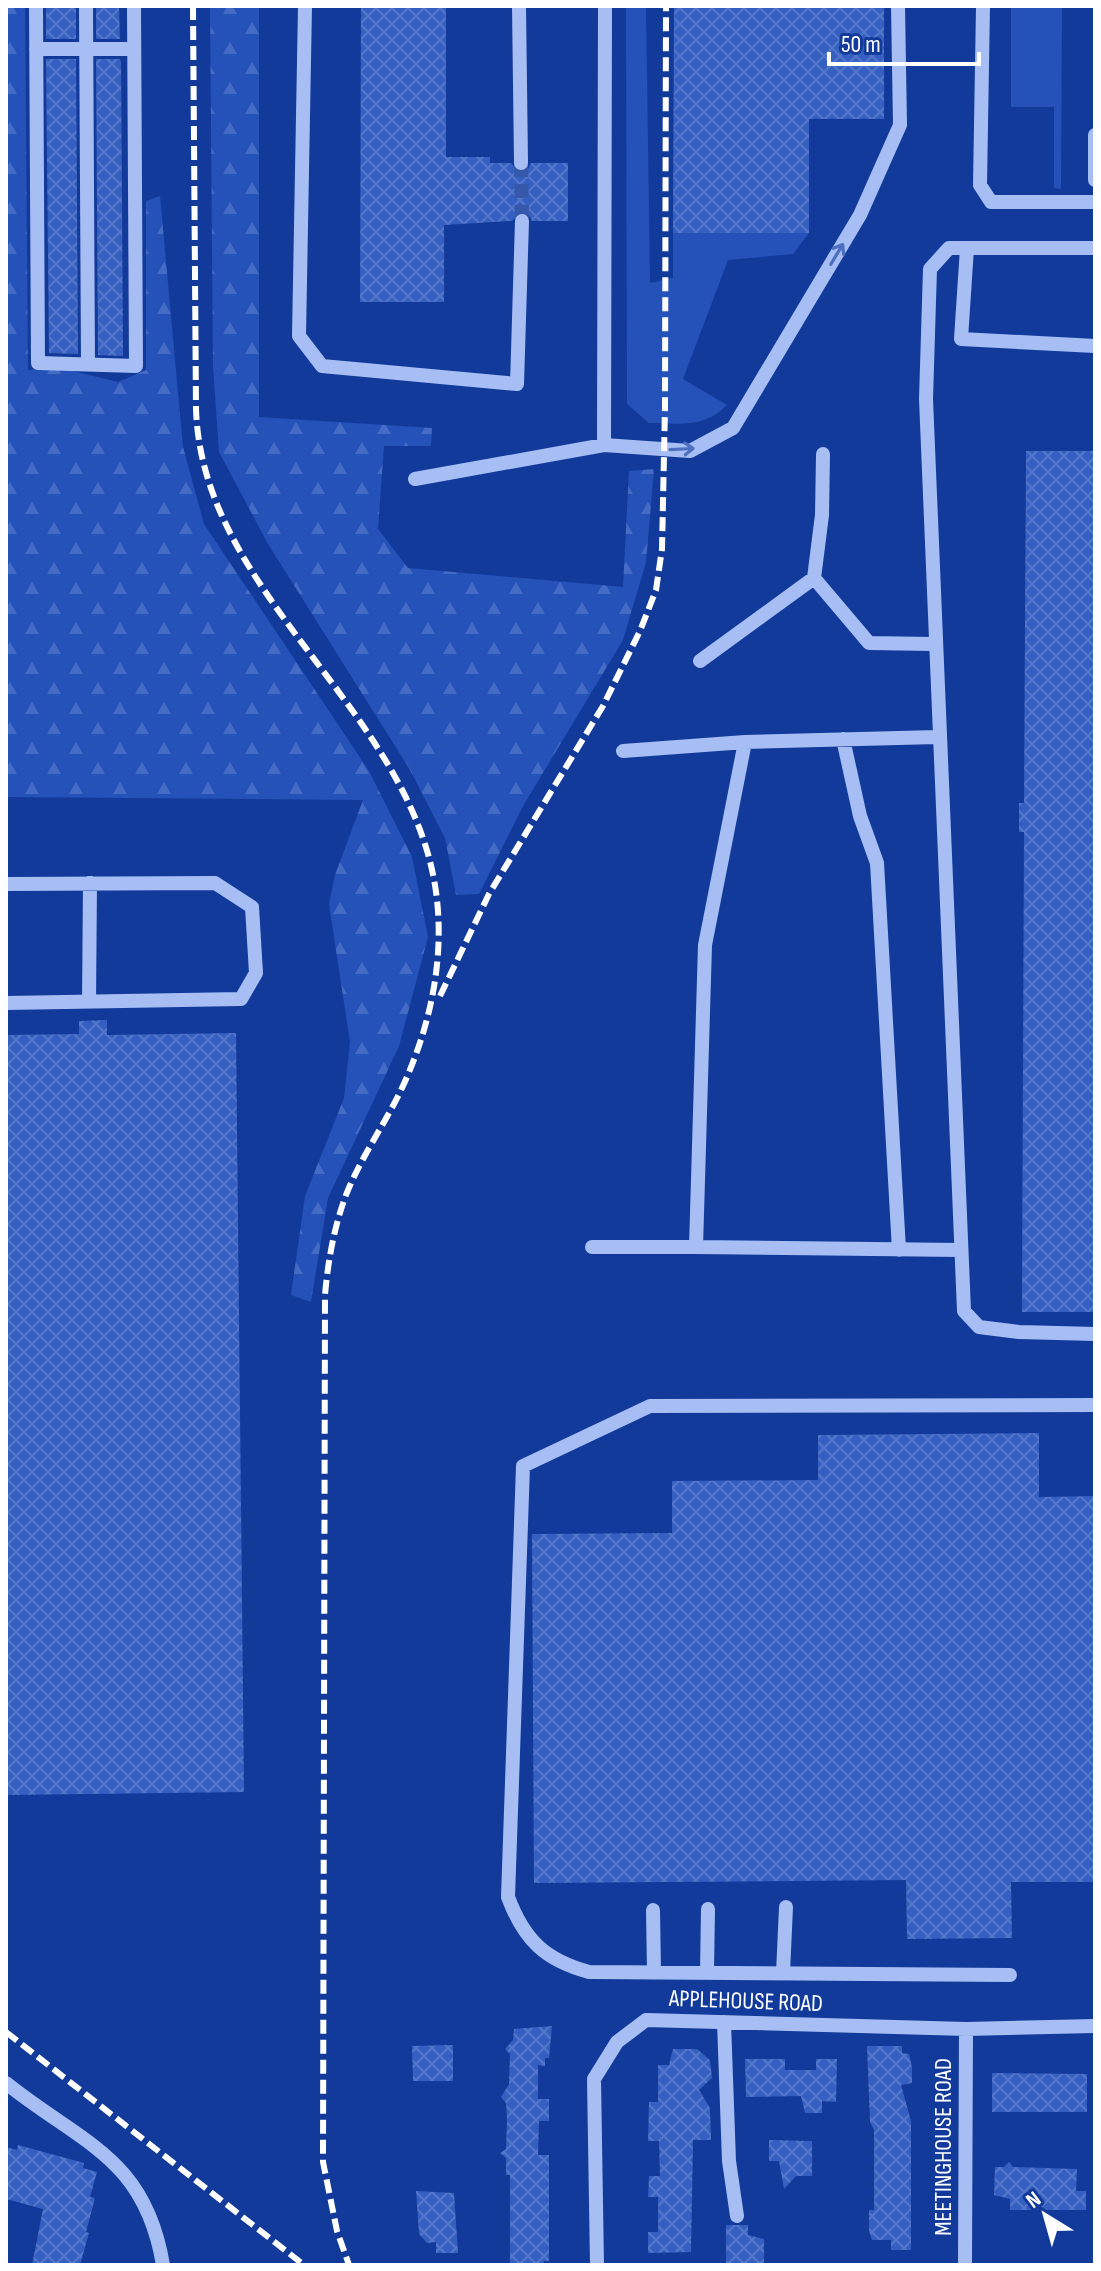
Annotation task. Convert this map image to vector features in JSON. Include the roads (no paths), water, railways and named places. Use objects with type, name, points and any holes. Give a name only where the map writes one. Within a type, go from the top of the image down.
[{"type":"street","points":[[36,6],[38,363],[136,366],[134,6]]},
{"type":"street","points":[[86,6],[88,364]]},
{"type":"street","points":[[305,6],[299,336],[322,366],[517,384],[522,221]]},
{"type":"street","points":[[519,6],[521,163]]},
{"type":"street","points":[[604,445],[605,6]]},
{"type":"street","points":[[415,479],[604,445],[690,451],[733,428],[860,215],[900,125],[898,6]]},
{"type":"street","points":[[983,6],[980,185],[991,202],[1095,202]]},
{"type":"street","points":[[36,49],[134,49]]},
{"type":"street","points":[[1095,135],[1095,180]]},
{"type":"street","points":[[1095,248],[949,248],[930,269],[926,399],[937,737],[964,1311],[979,1327],[1019,1332],[1095,1334]]},
{"type":"street","points":[[967,248],[961,339],[1095,346]]},
{"type":"street","points":[[700,661],[814,578],[822,515],[823,454]]},
{"type":"street","points":[[814,578],[869,643],[934,644]]},
{"type":"street","points":[[623,751],[745,742],[937,737]]},
{"type":"street","points":[[843,739],[860,816],[877,863],[899,1250]]},
{"type":"street","points":[[696,1247],[705,945],[745,742]]},
{"type":"street","points":[[89,1002],[90,883]]},
{"type":"street","points":[[6,884],[215,883],[252,907],[256,973],[241,999],[6,1003]]},
{"type":"street","points":[[592,1247],[961,1250]]},
{"type":"street","points":[[1010,1975],[589,1972],[561,1964],[536,1948],[518,1925],[508,1897],[523,1466],[650,1406],[1095,1405]]},
{"type":"street","points":[[783,1973],[786,1907]]},
{"type":"street","points":[[707,1972],[708,1909]]},
{"type":"street","points":[[653,1910],[654,1972]]},
{"type":"street","name":"APPLEHOUSE ROAD","points":[[597,2265],[594,2079],[617,2042],[646,2020],[966,2029],[1095,2026]]},
{"type":"street","points":[[724,2022],[729,2161],[737,2216]]},
{"type":"street","name":"MEETINGHOUSE ROAD","points":[[965,2265],[966,2029]]},
{"type":"street","points":[[6,2083],[96,2145],[120,2169],[142,2195],[157,2229],[163,2265]]},
{"type":"tunnel","points":[[521,163],[522,221]]},
{"type":"railway","points":[[193,6],[196,409],[207,477],[233,539],[270,598],[354,712],[392,771],[421,833],[437,900],[439,924],[436,972],[420,1043],[402,1088],[346,1195],[332,1244],[325,1295],[323,2162],[337,2231],[349,2265]]},
{"type":"railway","points":[[440,996],[489,894],[603,706],[640,631],[656,590],[662,549],[665,408],[666,6]]},
{"type":"railway","points":[[6,2032],[304,2265]]}]
